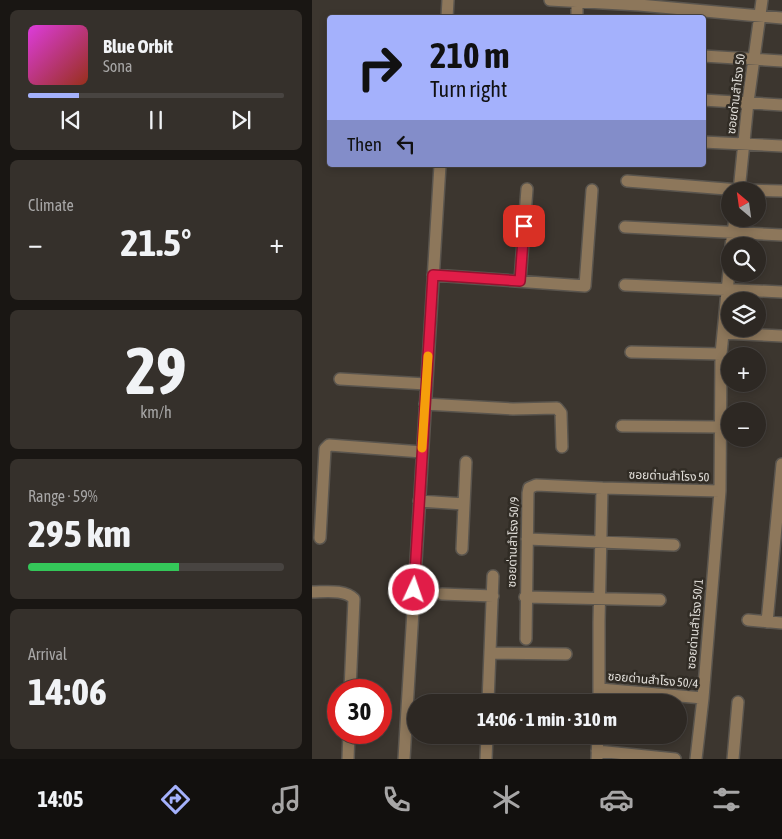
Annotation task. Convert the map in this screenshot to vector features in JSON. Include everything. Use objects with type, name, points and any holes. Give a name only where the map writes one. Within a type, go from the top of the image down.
[{"type":"street","points":[[447,15],[448,0]]},
{"type":"street","points":[[550,0],[782,18]]},
{"type":"street","name":"ซอยด่านสำโรง 50","points":[[740,182],[748,102],[762,0]]},
{"type":"street","points":[[577,1],[577,15]]},
{"type":"street","points":[[706,56],[782,61]]},
{"type":"street","points":[[706,100],[782,105]]},
{"type":"street","points":[[706,142],[782,146]]},
{"type":"street","points":[[404,759],[440,167]]},
{"type":"street","points":[[627,181],[721,189]]},
{"type":"street","points":[[520,281],[527,189]]},
{"type":"street","points":[[433,275],[585,286],[592,190]]},
{"type":"street","points":[[766,191],[782,191]]},
{"type":"street","points":[[625,227],[782,235]]},
{"type":"street","points":[[732,237],[734,228]]},
{"type":"street","name":"ซอยด่านสำโรง 50","points":[[726,291],[727,282]]},
{"type":"street","points":[[625,285],[782,292]]},
{"type":"street","points":[[766,335],[782,336]]},
{"type":"street","points":[[631,352],[721,354]]},
{"type":"street","points":[[340,379],[426,384]]},
{"type":"street","points":[[425,404],[557,408],[561,413],[562,447]]},
{"type":"street","points":[[622,426],[721,427]]},
{"type":"street","name":"ซอยด่านสำโรง 50","points":[[602,488],[720,491],[721,427]]},
{"type":"street","points":[[320,538],[325,450],[329,445],[422,452]]},
{"type":"street","points":[[462,549],[466,462]]},
{"type":"street","points":[[767,622],[782,464]]},
{"type":"street","name":"ซอยด่านสำโรง 50/9","points":[[526,640],[525,597],[528,493],[536,485],[602,488]]},
{"type":"street","points":[[600,694],[602,488]]},
{"type":"street","name":"ซอยด่านสำโรง 50/1","points":[[696,759],[703,698],[720,491]]},
{"type":"street","points":[[419,502],[464,504]]},
{"type":"street","points":[[527,539],[674,545]]},
{"type":"street","points":[[488,694],[493,576]]},
{"type":"street","points":[[312,592],[348,594],[354,599],[350,679]]},
{"type":"street","points":[[442,594],[493,596]]},
{"type":"street","points":[[525,597],[660,600]]},
{"type":"street","points":[[748,620],[782,623]]},
{"type":"street","points":[[491,652],[566,654]]},
{"type":"street","name":"ซอยด่านสำโรง 50/4","points":[[600,689],[703,698]]},
{"type":"street","points":[[734,759],[738,702]]},
{"type":"street","points":[[348,744],[348,759]]},
{"type":"street","points":[[486,759],[487,744]]},
{"type":"street","points":[[597,755],[675,759]]},
{"type":"slow traffic","points":[[422,448],[428,356]]},
{"type":"route","points":[[414,590],[433,275],[520,281],[524,226]]}]
